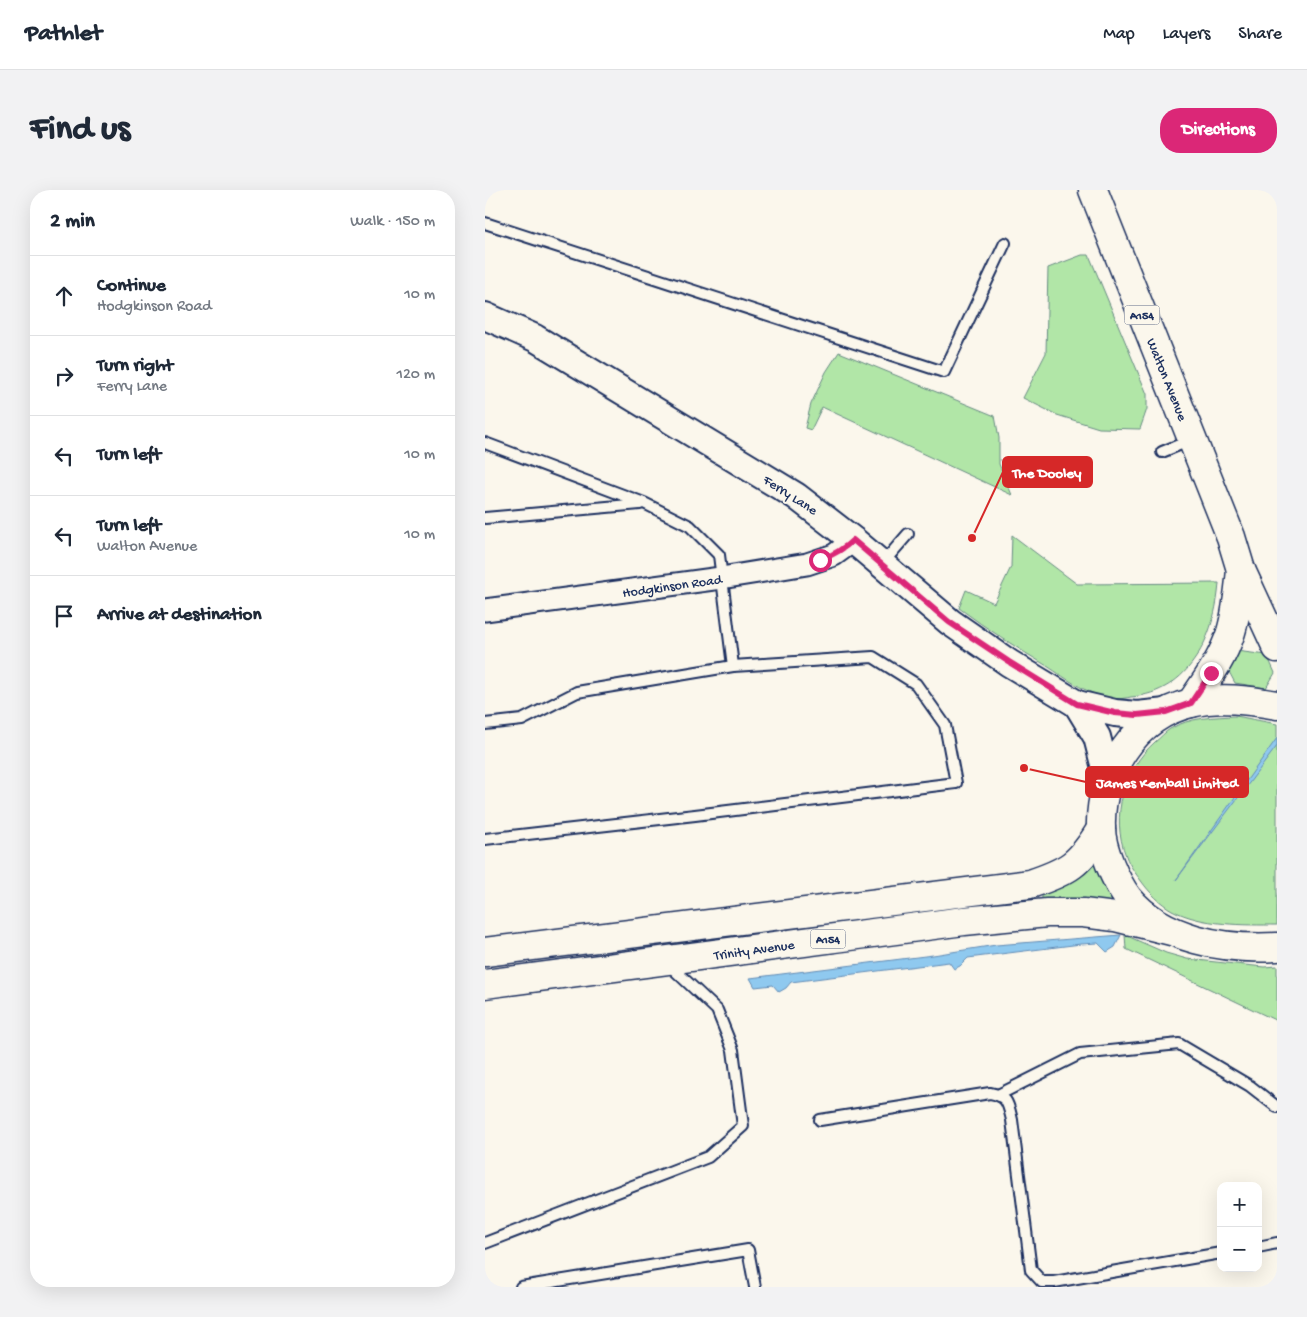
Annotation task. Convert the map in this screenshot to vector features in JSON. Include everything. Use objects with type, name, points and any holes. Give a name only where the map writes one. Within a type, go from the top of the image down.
[{"type":"main road","name":"Walton Avenue","points":[[1093,190],[1231,537],[1241,570],[1277,648]]},
{"type":"main road","name":"Walton Avenue","points":[[1178,707],[1211,673],[1226,646],[1238,598],[1241,570]]},
{"type":"main road","points":[[1277,705],[1222,699],[1178,707],[1151,721],[1140,730],[1121,754],[1108,780],[1101,829],[1107,856],[1115,876],[1128,898],[1143,913],[1171,931],[1199,941],[1235,946],[1277,947]]},
{"type":"main road","name":"A154","points":[[485,952],[1030,884],[1053,877],[1067,870],[1080,859],[1101,829]]},
{"type":"main road","name":"Trinity Avenue","points":[[485,984],[964,921],[1047,912],[1083,913],[1115,917],[1171,931]]},
{"type":"street","name":"Ferry Lane","points":[[485,316],[535,338],[772,481],[819,512],[932,608],[973,639],[1077,704],[1115,713],[1130,714],[1178,707]]},
{"type":"street","name":"Hodgkinson Road","points":[[485,610],[721,578],[820,560],[834,555],[853,540]]},
{"type":"street","name":"Ferry Lane","points":[[1077,704],[1097,737],[1108,780]]},
{"type":"lane","points":[[485,223],[944,372],[1005,243]]},
{"type":"lane","points":[[1162,452],[1192,439]]},
{"type":"lane","points":[[485,444],[644,503],[690,526],[719,555],[733,666]]},
{"type":"lane","points":[[485,518],[644,503]]},
{"type":"lane","points":[[881,564],[908,534]]},
{"type":"lane","points":[[485,724],[522,720],[577,692],[733,666],[873,657],[916,684],[945,725],[956,783],[705,814],[485,838]]},
{"type":"lane","points":[[485,1243],[708,1157],[743,1126],[733,1050],[717,1010],[664,961]]},
{"type":"lane","points":[[820,1120],[990,1093],[1000,1094],[1081,1054],[1179,1044],[1250,1086],[1277,1108]]},
{"type":"lane","points":[[1000,1094],[1007,1100],[1012,1120],[1031,1270],[1042,1282],[1054,1282],[1217,1254]]},
{"type":"lane","points":[[1262,1245],[1277,1243]]},
{"type":"lane","points":[[521,1287],[748,1250],[755,1287]]},
{"type":"green space","points":[[1082,255],[1089,255],[1147,394],[1147,409],[1140,429],[1099,428],[1057,415],[1023,398],[1046,353],[1048,268]]},
{"type":"green space","points":[[839,352],[995,416],[999,438],[999,464],[1012,495],[822,407],[811,430],[805,428],[811,404],[826,372]]},
{"type":"green space","points":[[1012,535],[1077,584],[1219,583],[1212,622],[1196,658],[1184,673],[1169,685],[1152,693],[1127,698],[1106,698],[1079,687],[991,631],[959,608],[966,590],[994,603],[1011,567]]},
{"type":"green space","points":[[1236,651],[1267,655],[1275,673],[1266,688],[1235,683],[1227,668]]},
{"type":"green space","points":[[1236,716],[1277,724],[1277,925],[1223,924],[1196,919],[1172,910],[1156,898],[1137,876],[1127,859],[1121,841],[1119,825],[1123,794],[1128,779],[1144,753],[1166,732],[1178,725],[1202,718]]},
{"type":"green space","points":[[1093,860],[1099,876],[1117,904],[1085,900],[1042,899],[1042,891]]},
{"type":"green space","points":[[1125,935],[1166,953],[1187,959],[1264,967],[1277,966],[1277,1021],[1126,949]]},
{"type":"water","points":[[1277,738],[1277,746],[1176,880]]},
{"type":"water","points":[[1121,935],[1115,947],[1107,952],[1098,943],[1081,944],[968,958],[954,969],[949,962],[791,982],[779,992],[773,985],[755,987],[750,978],[933,955],[996,945]]},
{"type":"place","name":"The Dooley","points":[[972,538]]},
{"type":"place","name":"James Kemball Limited","points":[[1024,768]]},
{"type":"route","points":[[820,560],[834,555],[853,540],[949,622],[1077,704],[1115,713],[1137,715],[1166,712],[1191,703],[1211,673]]}]
